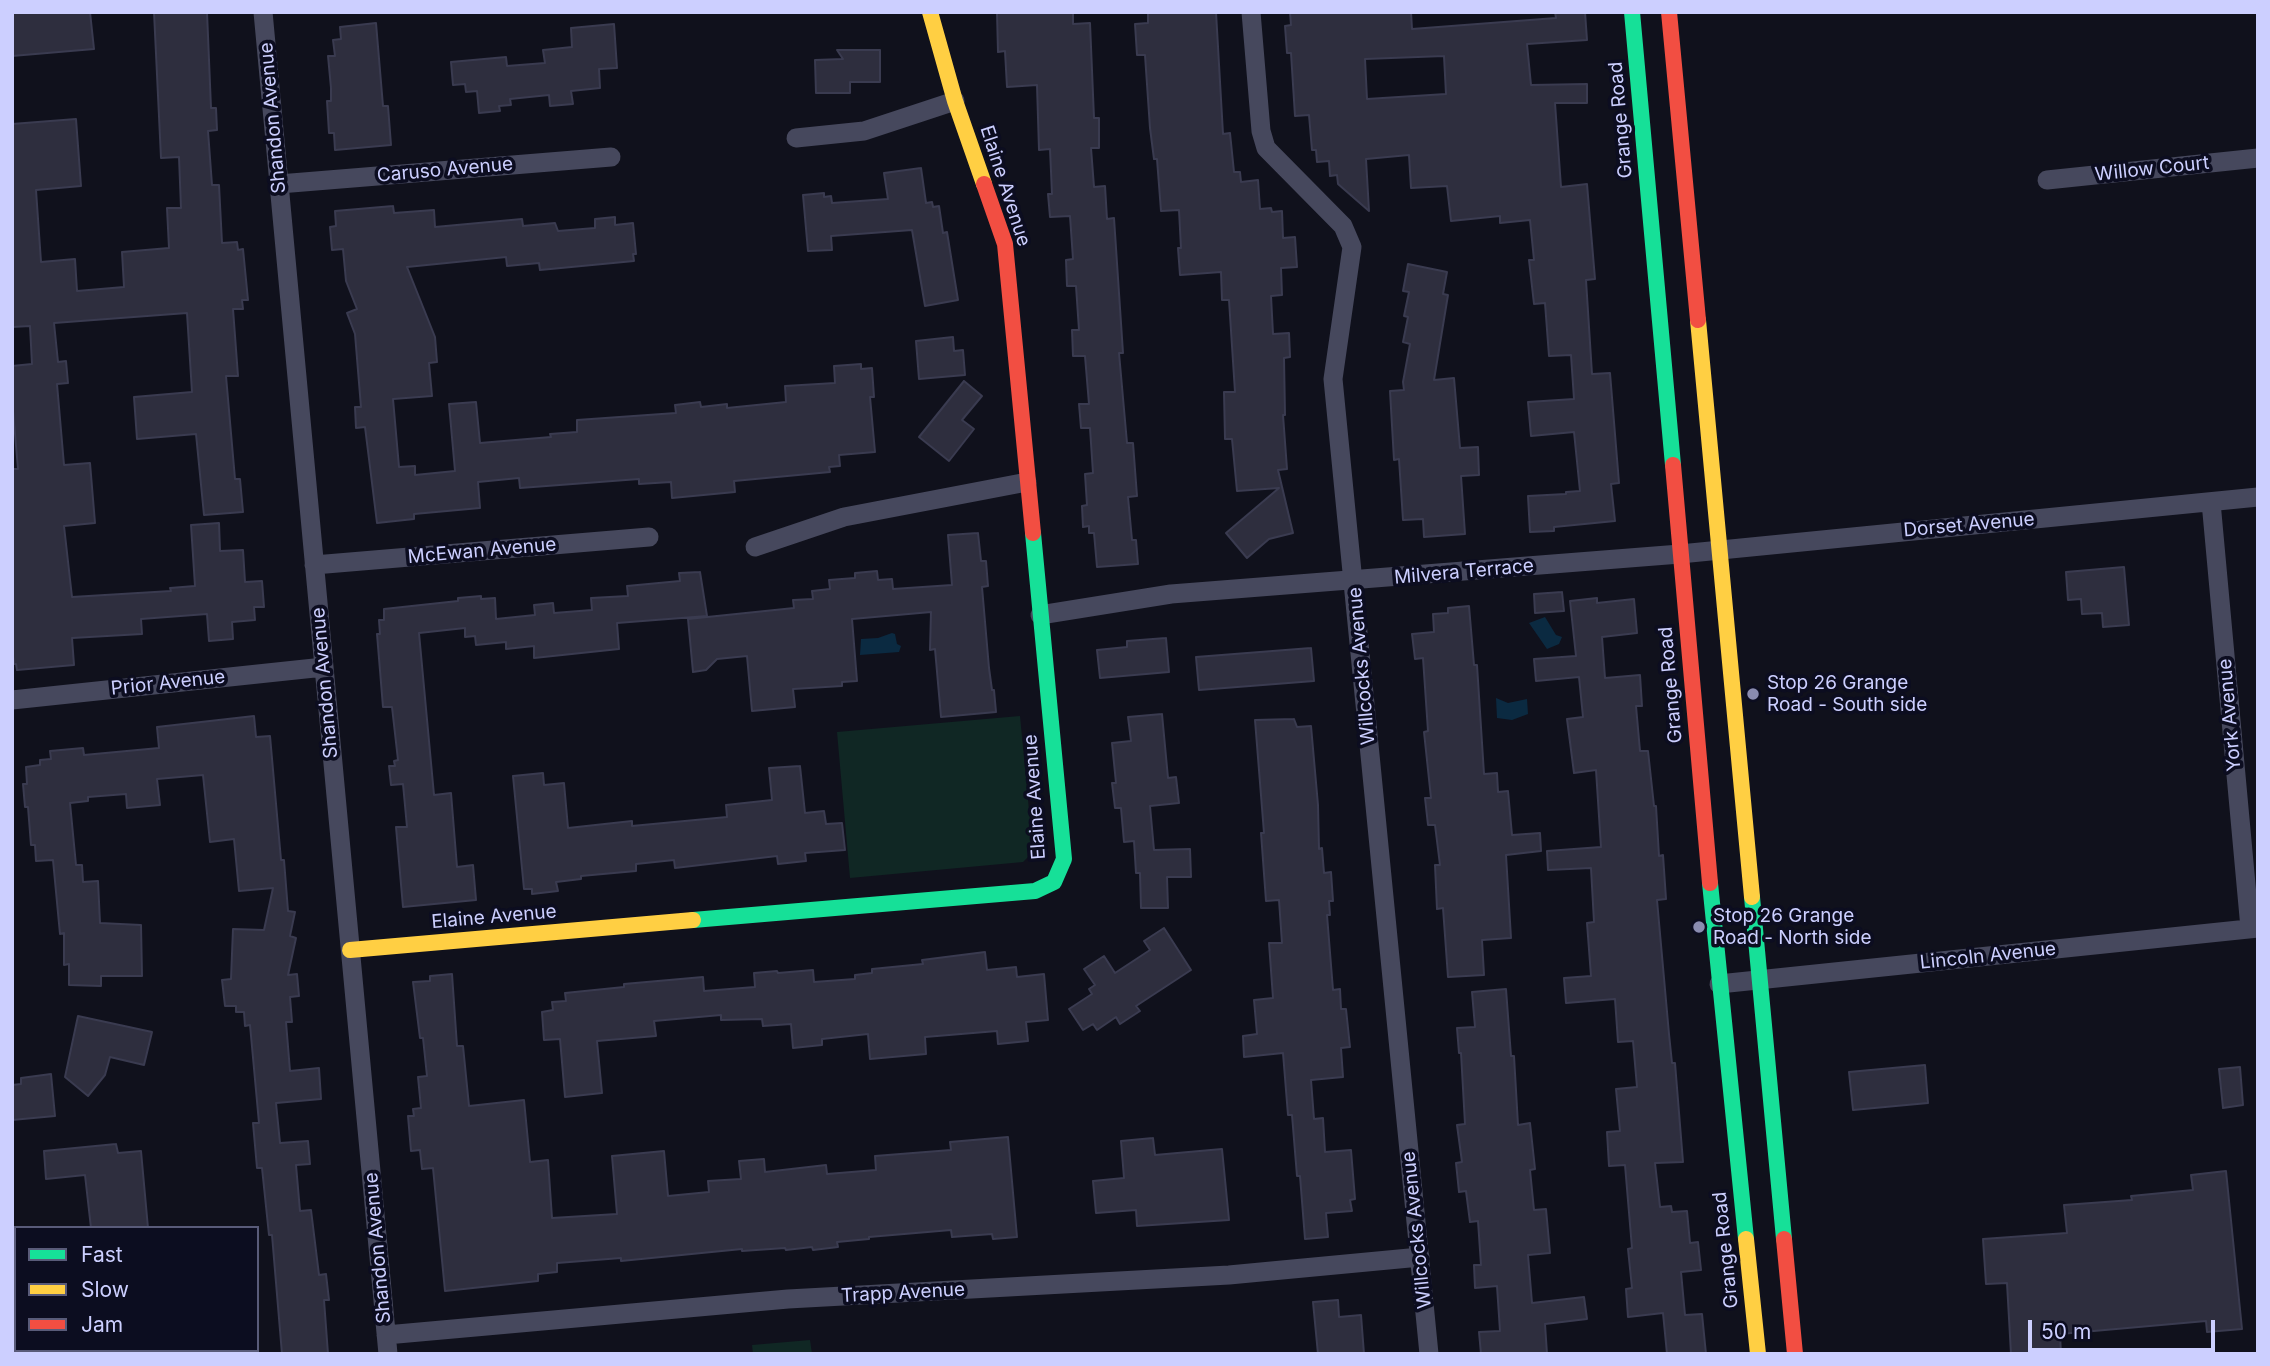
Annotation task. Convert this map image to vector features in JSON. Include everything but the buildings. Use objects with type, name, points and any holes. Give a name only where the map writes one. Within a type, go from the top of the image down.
[{"type":"main road","name":"Elaine Avenue","points":[[350,950],[1035,891],[1054,881],[1064,859],[1005,244],[955,102],[930,12]]},
{"type":"main road","name":"Grange Road","points":[[1632,12],[1719,984],[1758,1354]]},
{"type":"main road","points":[[1669,12],[1795,1354]]},
{"type":"street","name":"Shandon Avenue","points":[[263,12],[387,1344]]},
{"type":"street","name":"Willcocks Avenue","points":[[1251,12],[1261,131],[1266,148],[1343,226],[1352,247],[1333,379],[1429,1354]]},
{"type":"street","points":[[796,138],[864,131],[955,102]]},
{"type":"street","name":"Caruso Avenue","points":[[279,184],[611,157]]},
{"type":"street","name":"Willow Court","points":[[2047,180],[2258,158]]},
{"type":"street","points":[[755,547],[844,517],[1027,482]]},
{"type":"street","name":"Dorset Avenue","points":[[1680,554],[2258,497]]},
{"type":"street","name":"York Avenue","points":[[2211,502],[2254,928]]},
{"type":"street","name":"McEwan Avenue","points":[[314,565],[649,537]]},
{"type":"street","name":"Milvera Terrace","points":[[1040,615],[1171,594],[1680,554]]},
{"type":"street","name":"Prior Avenue","points":[[12,700],[324,667]]},
{"type":"street","name":"Lincoln Avenue","points":[[1719,984],[2254,928]]},
{"type":"street","name":"Trapp Avenue","points":[[387,1344],[789,1299],[1229,1275],[1420,1257]]},
{"type":"green space","points":[[1020,716],[1033,852],[1023,862],[850,878],[837,732]]},
{"type":"green space","points":[[810,1340],[812,1354],[753,1354],[752,1345]]},
{"type":"water","points":[[1545,617],[1556,635],[1562,637],[1559,644],[1547,649],[1529,623]]},
{"type":"water","points":[[895,634],[897,644],[901,646],[899,652],[860,655],[861,639],[878,638]]},
{"type":"water","points":[[1496,698],[1508,703],[1527,699],[1528,714],[1512,720],[1497,718]]},
{"type":"traffic: fast","points":[[1632,12],[1673,465]]},
{"type":"traffic: fast","points":[[693,920],[1035,891],[1054,882],[1064,859],[1033,533]]},
{"type":"traffic: fast","points":[[1710,883],[1746,1239]]},
{"type":"traffic: fast","points":[[1752,897],[1784,1239]]},
{"type":"traffic: slow","points":[[930,12],[955,101],[984,184]]},
{"type":"traffic: slow","points":[[1698,320],[1752,897]]},
{"type":"traffic: slow","points":[[350,950],[693,920]]},
{"type":"traffic: slow","points":[[1746,1239],[1758,1354]]},
{"type":"traffic: jam","points":[[1669,12],[1698,320]]},
{"type":"traffic: jam","points":[[984,184],[1005,244],[1033,533]]},
{"type":"traffic: jam","points":[[1673,465],[1710,883]]},
{"type":"traffic: jam","points":[[1784,1239],[1795,1354]]},
{"type":"place","name":"Stop 26 Grange Road - South side","points":[[1753,694]]},
{"type":"place","name":"Stop 26 Grange Road - North side","points":[[1699,927]]}]
